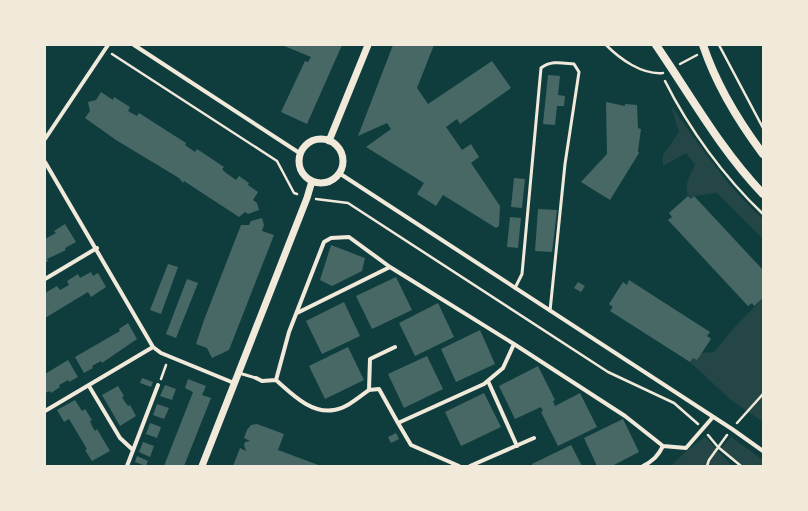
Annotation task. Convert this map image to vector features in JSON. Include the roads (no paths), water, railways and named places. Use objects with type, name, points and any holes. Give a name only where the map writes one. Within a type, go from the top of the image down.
[{"type":"main road","points":[[656,45],[711,131],[730,156],[763,194]]},
{"type":"main road","points":[[704,48],[727,97],[747,133],[763,154]]},
{"type":"street","points":[[45,139],[108,45]]},
{"type":"street","points":[[134,45],[301,154]]},
{"type":"street","points":[[329,141],[368,45]]},
{"type":"street","points":[[322,140],[329,141],[339,149],[342,155],[343,161],[339,173],[335,178],[324,183],[312,181],[307,178],[300,166],[301,154],[309,143],[322,140]]},
{"type":"street","points":[[45,162],[154,347],[161,353],[234,383]]},
{"type":"street","points":[[339,173],[732,429],[763,451]]},
{"type":"street","points":[[202,466],[307,198],[312,181]]},
{"type":"street","points":[[276,380],[289,332],[298,313],[324,242],[331,238],[348,237],[390,267],[514,344],[625,416],[663,446],[686,448],[713,417]]},
{"type":"street","points":[[45,280],[97,248]]},
{"type":"street","points":[[298,313],[390,267]]},
{"type":"street","points":[[398,423],[488,381],[503,368],[514,344]]},
{"type":"street","points":[[45,411],[154,347]]},
{"type":"street","points":[[369,390],[370,359],[395,347]]},
{"type":"street","points":[[256,378],[262,381],[276,380],[297,398],[310,406],[321,410],[334,410],[342,408],[369,390],[379,389],[410,445],[459,466]]},
{"type":"street","points":[[488,381],[517,446]]},
{"type":"street","points":[[127,466],[158,385]]},
{"type":"street","points":[[89,386],[120,438],[133,450]]},
{"type":"street","points":[[470,466],[534,438]]},
{"type":"street","points":[[643,466],[652,461],[659,454],[663,446]]},
{"type":"lane","points":[[515,288],[522,274],[541,68],[546,64],[554,62],[574,64],[579,72],[565,164],[550,311]]},
{"type":"lane","points":[[238,373],[256,378]]}]
